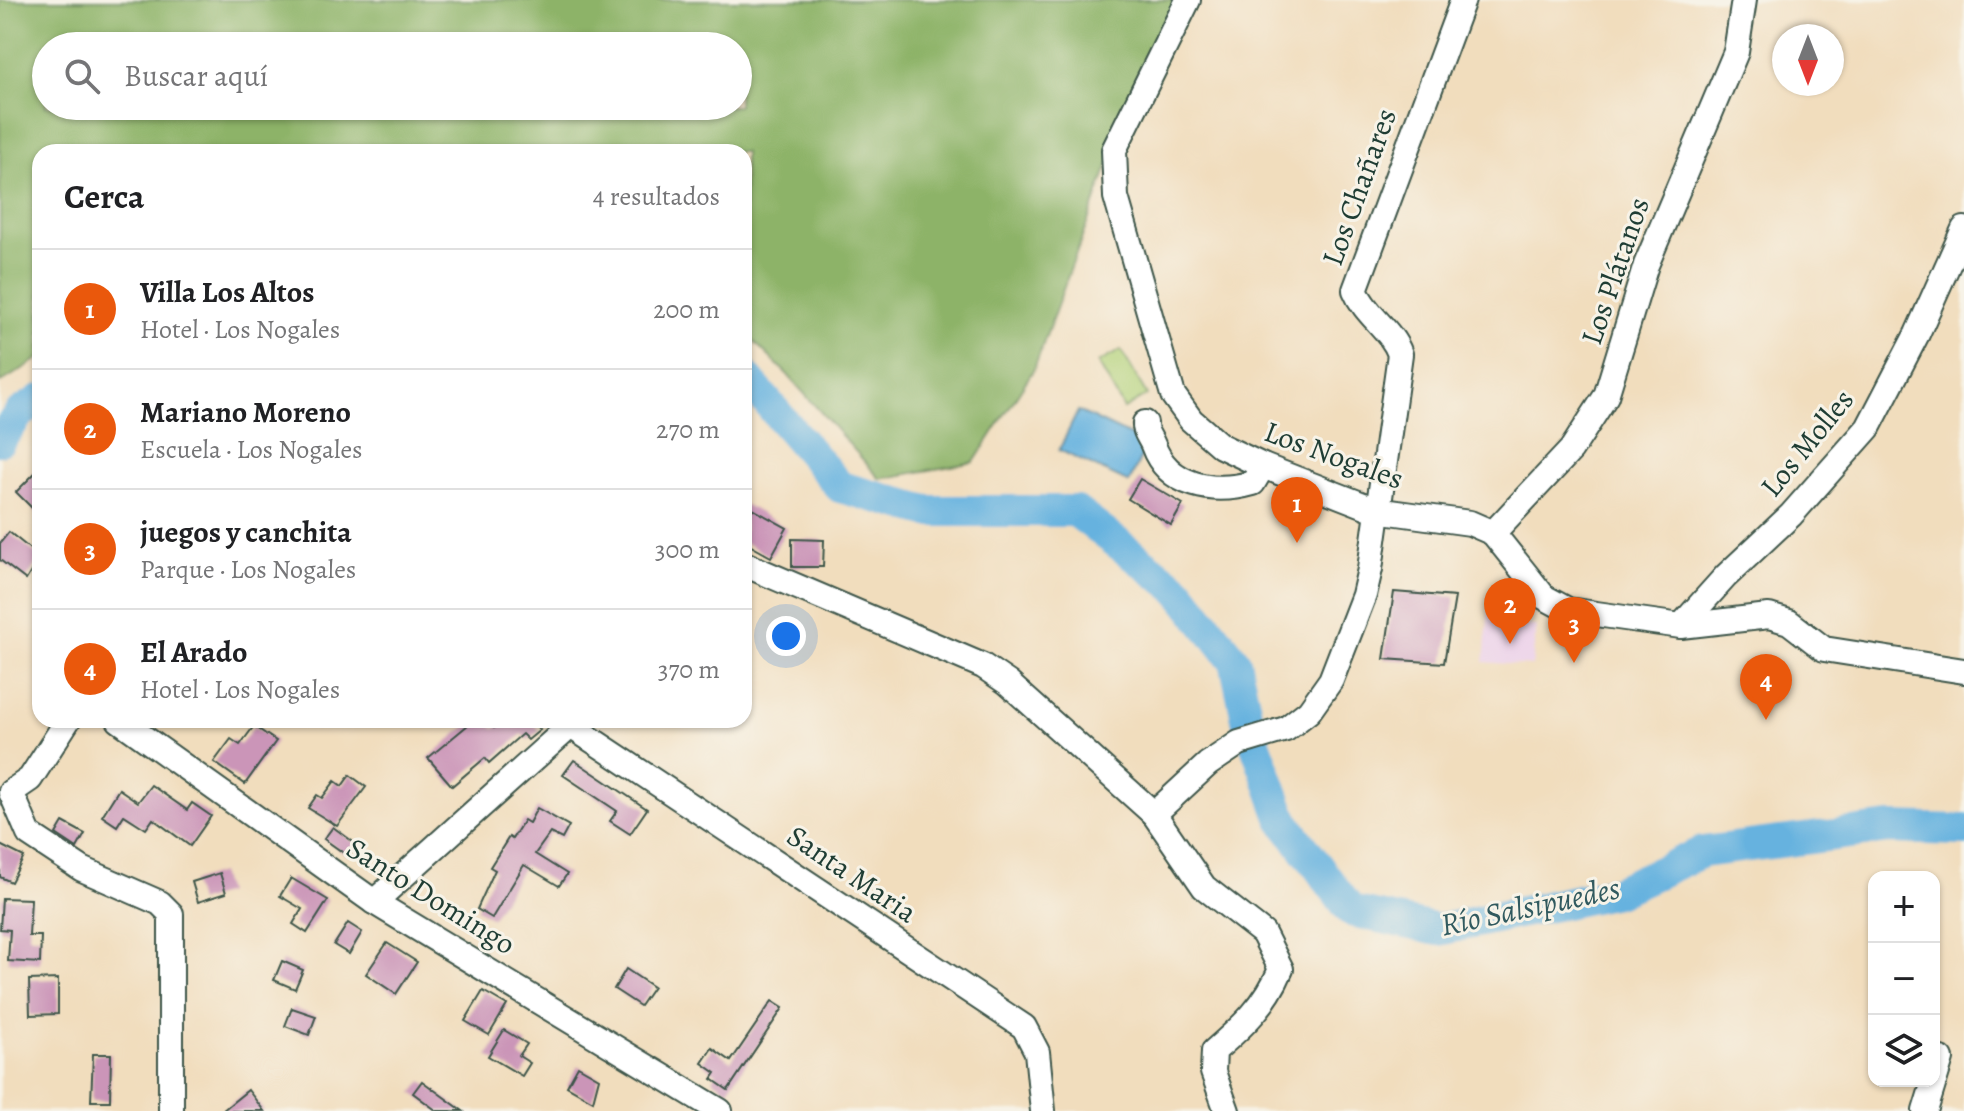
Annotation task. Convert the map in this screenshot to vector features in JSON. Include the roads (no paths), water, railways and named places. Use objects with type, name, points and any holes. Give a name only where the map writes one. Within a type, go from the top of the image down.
[{"type":"street","name":"Los Nogales","points":[[1188,0],[1114,150],[1116,197],[1173,395],[1191,420],[1221,446],[1263,466],[1376,510],[1470,523],[1493,533]]},
{"type":"street","name":"Los Chañares","points":[[1154,814],[1208,764],[1239,743],[1286,729],[1309,711],[1331,680],[1364,595],[1400,354],[1396,343],[1360,302],[1355,290],[1463,0]]},
{"type":"street","name":"Los Plátanos","points":[[1493,533],[1571,450],[1606,396],[1646,265],[1736,52],[1744,0]]},
{"type":"street","name":"Los Molles","points":[[1681,626],[1726,576],[1791,515],[1868,428],[1917,334],[1964,229]]},
{"type":"street","points":[[1145,423],[1144,428],[1156,455],[1168,471],[1183,481],[1207,487],[1235,488],[1253,483],[1263,466]]},
{"type":"street","points":[[1493,533],[1544,597],[1568,610],[1681,626],[1769,616],[1789,622],[1824,649],[1964,671]]},
{"type":"street","points":[[752,569],[983,666],[1008,683],[1154,814],[1204,887],[1263,933],[1281,969],[1271,994],[1253,1016],[1214,1051],[1213,1072],[1227,1111]]},
{"type":"street","points":[[63,728],[30,779],[6,790],[29,834],[82,869],[160,903],[171,914],[171,1111]]},
{"type":"street","name":"Santo Domingo","points":[[130,728],[374,902],[720,1111]]},
{"type":"street","points":[[374,902],[568,728]]},
{"type":"street","name":"Santa Maria","points":[[581,728],[1024,1027],[1037,1052],[1043,1111]]},
{"type":"street","points":[[1925,1111],[1941,1059]]},
{"type":"water","points":[[1078,411],[1147,444],[1129,483],[1059,450]]},
{"type":"waterway","name":"Río Salsipuedes","points":[[752,384],[840,487],[927,511],[1075,511],[1178,589],[1235,661],[1248,723],[1283,820],[1351,911],[1438,930],[1616,892],[1702,852],[1889,828],[1964,830]]},
{"type":"waterway","name":"Río Salsipuedes","points":[[0,440],[19,414],[32,405]]},
{"type":"place","name":"Villa Los Altos","points":[[1297,543]]},
{"type":"place","name":"Mariano Moreno","points":[[1510,644]]},
{"type":"place","name":"juegos y canchita","points":[[1574,663]]},
{"type":"place","name":"El Arado","points":[[1766,720]]}]
